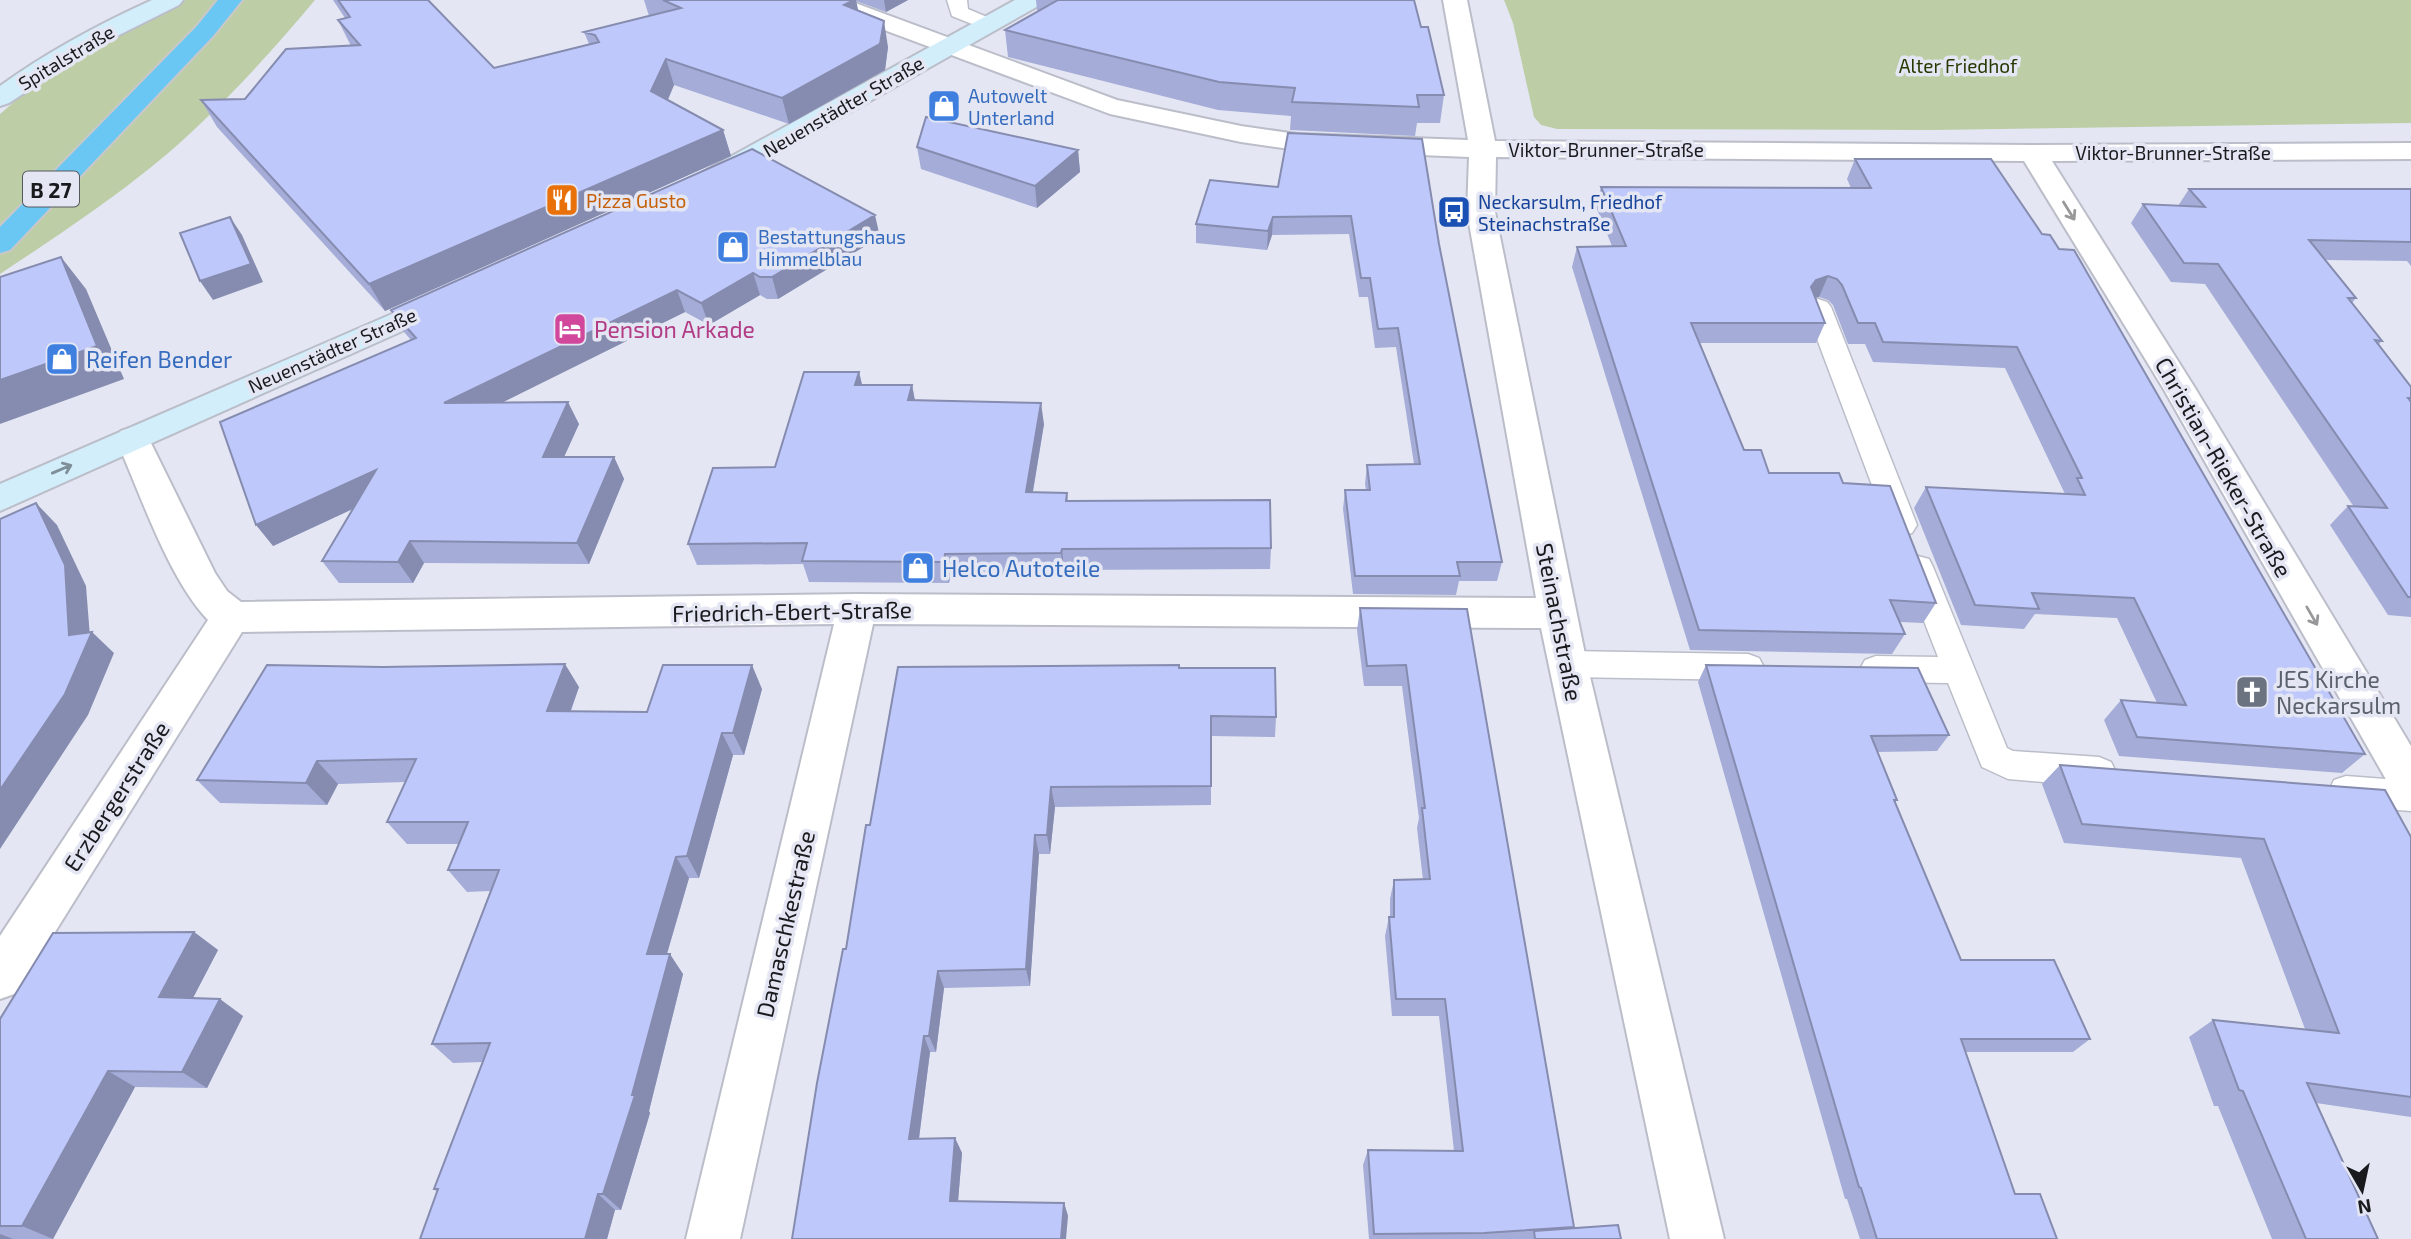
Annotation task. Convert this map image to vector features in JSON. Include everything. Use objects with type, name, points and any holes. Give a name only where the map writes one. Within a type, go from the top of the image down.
[{"type":"highway","name":"B 27","points":[[0,244],[205,31],[230,0]]},
{"type":"highway","name":"B 27","points":[[0,216],[103,134]]},
{"type":"main road","name":"Spitalstraße","points":[[0,98],[38,69],[125,21],[171,0]]},
{"type":"main road","name":"Neuenstädter Straße","points":[[683,192],[731,171],[1032,0]]},
{"type":"main road","name":"Neuenstädter Straße","points":[[0,498],[473,287]]},
{"type":"street","name":"Viktor-Brunner-Straße","points":[[825,0],[1110,106],[1241,134],[1297,142],[1483,149],[2033,153],[2411,151]]},
{"type":"street","name":"Steinachstraße","points":[[1455,0],[1483,149],[1481,212],[1567,664],[1697,1239]]},
{"type":"street","name":"Christian-Rieker-Straße","points":[[2033,153],[2179,388],[2411,784]]},
{"type":"street","points":[[133,439],[203,586],[221,610],[232,615]]},
{"type":"street","name":"Friedrich-Ebert-Straße","points":[[232,615],[260,618],[857,609],[1557,612]]},
{"type":"street","name":"Damaschkestraße","points":[[713,1239],[857,609]]},
{"type":"street","name":"Erzbergerstraße","points":[[0,976],[232,615]]},
{"type":"lane","points":[[957,0],[960,12],[987,24]]},
{"type":"lane","points":[[1818,307],[1994,757],[2008,765],[2133,775]]},
{"type":"lane","points":[[1567,664],[1783,667]]},
{"type":"lane","points":[[1851,668],[1959,670]]},
{"type":"lane","points":[[2314,789],[2411,796]]},
{"type":"green space","points":[[185,0],[315,0],[244,81],[176,147],[102,204],[0,274],[0,114],[50,71]]},
{"type":"green space","name":"Alter Friedhof","points":[[1504,0],[2411,0],[2411,123],[1933,130],[1557,129],[1541,125],[1534,117],[1513,23]]},
{"type":"building","points":[[338,0],[428,0],[494,68],[599,42],[595,35],[584,32],[681,8],[663,0],[854,0],[844,5],[884,21],[880,44],[782,98],[666,59],[651,91],[723,130],[369,284],[201,100],[245,99],[286,49],[360,45],[338,20],[350,17]]},
{"type":"building","points":[[1058,0],[1414,0],[1421,27],[1428,27],[1444,95],[1417,95],[1419,107],[1292,102],[1295,88],[1219,82],[1005,30]]},
{"type":"building","points":[[926,117],[1078,150],[1035,186],[917,147]]},
{"type":"building","points":[[1288,133],[1422,139],[1439,244],[1502,562],[1457,562],[1460,576],[1355,576],[1345,490],[1370,490],[1367,465],[1420,464],[1398,328],[1378,329],[1370,278],[1361,278],[1351,216],[1273,217],[1268,231],[1196,224],[1210,180],[1278,187]]},
{"type":"building","points":[[752,149],[875,215],[772,277],[760,277],[753,273],[701,303],[677,290],[444,403],[568,402],[543,457],[614,457],[577,543],[410,541],[398,562],[322,561],[376,470],[256,525],[220,422],[416,338],[391,310]]},
{"type":"building","points":[[1855,159],[1991,159],[2042,234],[2050,235],[2059,249],[2074,250],[2365,754],[2137,737],[2121,700],[2186,705],[2134,598],[2032,593],[2039,609],[1975,605],[1926,487],[2085,495],[2077,478],[2082,478],[2017,347],[1883,342],[1875,323],[1858,323],[1842,285],[1837,279],[1828,276],[1816,280],[1811,287],[1825,323],[1691,323],[1744,450],[1761,450],[1769,473],[1839,473],[1843,483],[1890,486],[1936,603],[1890,600],[1905,634],[1699,630],[1577,247],[1626,246],[1601,187],[1871,188]]},
{"type":"building","points":[[2189,189],[2411,189],[2411,242],[2309,240],[2356,298],[2348,298],[2382,341],[2375,340],[2411,387],[2411,398],[2408,398],[2411,402],[2411,597],[2408,597],[2348,506],[2387,508],[2218,264],[2184,263],[2143,204],[2205,207]]},
{"type":"building","points":[[230,217],[251,264],[200,281],[180,233]]},
{"type":"building","points":[[61,257],[97,346],[0,380],[0,277]]},
{"type":"building","points":[[804,372],[859,372],[855,385],[912,385],[908,400],[1041,403],[1026,492],[1067,493],[1066,501],[1270,500],[1271,548],[1062,549],[1061,553],[945,554],[944,562],[802,561],[807,543],[688,544],[713,468],[775,467]]},
{"type":"building","points":[[36,503],[65,565],[69,635],[92,632],[65,694],[0,790],[0,519]]},
{"type":"building","points":[[1360,608],[1467,609],[1574,1227],[1484,1233],[1374,1234],[1368,1150],[1463,1151],[1445,999],[1396,999],[1389,917],[1394,917],[1394,880],[1430,879],[1422,808],[1425,808],[1406,665],[1367,666]]},
{"type":"building","points":[[565,664],[547,711],[647,712],[663,665],[752,665],[733,733],[722,733],[687,856],[676,857],[647,954],[670,954],[632,1095],[635,1095],[603,1194],[598,1194],[585,1239],[420,1239],[438,1189],[434,1189],[490,1043],[432,1044],[499,870],[448,870],[468,822],[387,822],[416,759],[317,761],[306,783],[197,780],[267,665],[382,667]]},
{"type":"building","points":[[1179,665],[1179,668],[1275,668],[1276,717],[1211,716],[1211,786],[1051,787],[1047,835],[1035,835],[1026,969],[938,971],[929,1036],[924,1036],[909,1139],[955,1138],[950,1201],[1064,1203],[1061,1239],[792,1239],[817,1083],[843,949],[846,949],[866,825],[870,825],[898,667]]},
{"type":"building","points":[[1706,665],[1918,668],[1949,735],[1871,736],[1897,800],[1894,800],[1961,960],[2054,960],[2090,1039],[1961,1039],[2015,1194],[2040,1194],[2057,1239],[1877,1239],[1859,1187]]},
{"type":"building","points":[[2060,765],[2385,790],[2411,837],[2411,1097],[2307,1083],[2378,1239],[2306,1239],[2243,1091],[2239,1090],[2213,1020],[2339,1033],[2264,839],[2082,824]]},
{"type":"building","points":[[194,932],[159,997],[220,999],[182,1072],[108,1071],[22,1226],[0,1226],[0,1019],[53,933]]},
{"type":"building","points":[[1618,1225],[1621,1239],[1535,1239],[1534,1231]]},
{"type":"place","name":"Autowelt Unterland","points":[[944,106]]},
{"type":"place","name":"Pizza Gusto","points":[[562,200]]},
{"type":"place","name":"Neckarsulm, Friedhof Steinachstraße","points":[[1454,212]]},
{"type":"place","name":"Bestattungshaus Himmelblau","points":[[733,247]]},
{"type":"place","name":"Pension Arkade","points":[[570,329]]},
{"type":"place","name":"Reifen Bender","points":[[62,359]]},
{"type":"place","name":"Helco Autoteile","points":[[918,568]]},
{"type":"place","name":"JES Kirche Neckarsulm","points":[[2252,692]]}]
